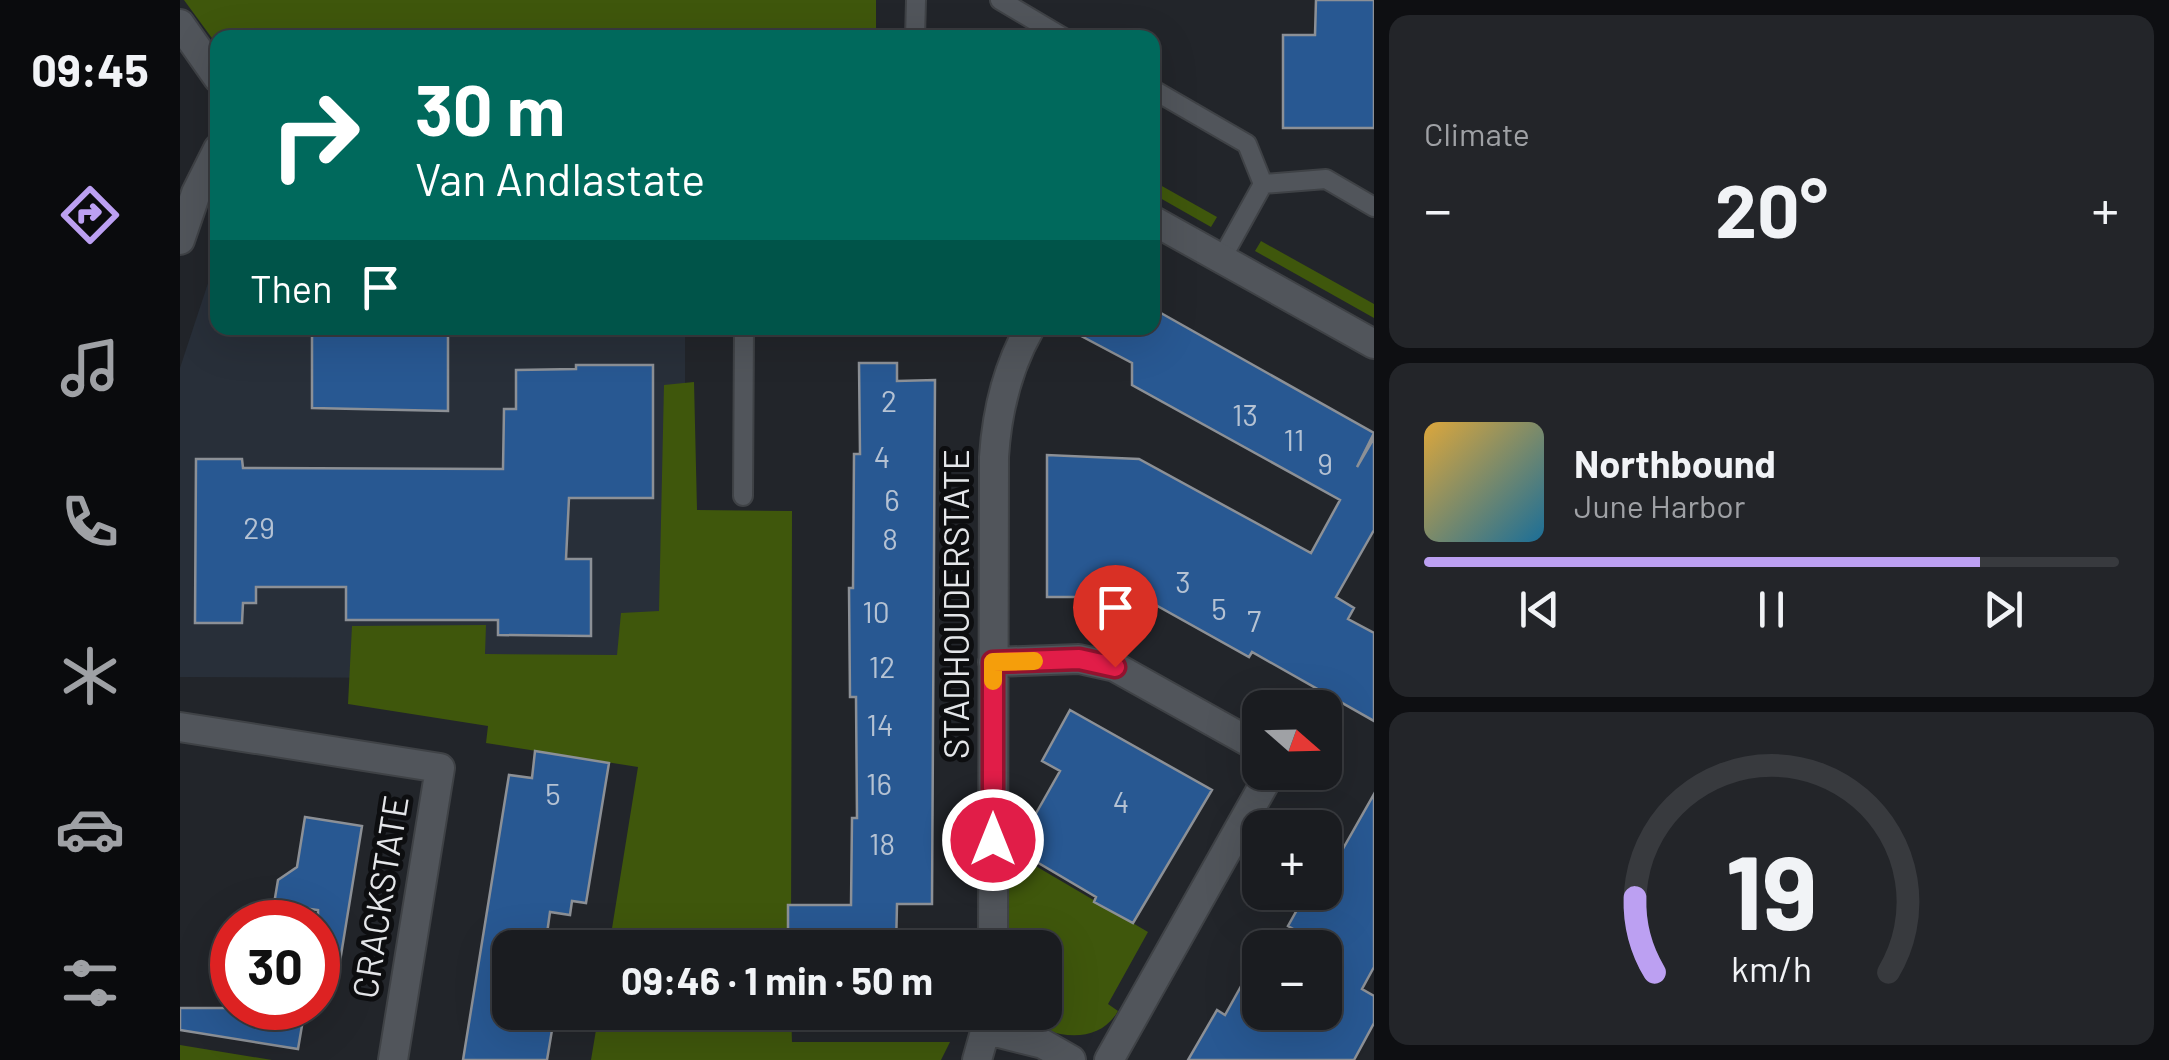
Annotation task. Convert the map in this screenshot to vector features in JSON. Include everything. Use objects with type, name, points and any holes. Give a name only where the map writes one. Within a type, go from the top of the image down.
[{"type":"street","points":[[180,24],[210,67]]},
{"type":"street","points":[[180,240],[210,165]]},
{"type":"street","points":[[1160,224],[1374,344]]},
{"type":"street","name":"STADHOUDERSTATE","points":[[993,930],[995,430],[1008,374],[1027,335]]},
{"type":"street","points":[[993,662],[1079,659],[1115,667],[1242,738]]},
{"type":"street","name":"CRACKSTATE","points":[[180,727],[440,768],[393,1060]]},
{"type":"street","points":[[1108,1060],[1261,790]]},
{"type":"street","points":[[976,1060],[985,1030]]},
{"type":"street","points":[[1009,1030],[1071,1060]]},
{"type":"lane","points":[[915,30],[916,0]]},
{"type":"lane","points":[[1000,0],[1051,30]]},
{"type":"lane","points":[[1160,93],[1247,144],[1264,184]]},
{"type":"lane","points":[[1264,184],[1326,179],[1374,207]]},
{"type":"lane","points":[[1222,258],[1264,184]]},
{"type":"lane","points":[[743,496],[744,335]]},
{"type":"shaded area","points":[[210,277],[210,335],[685,335],[685,679],[180,677],[180,368]]},
{"type":"green space","points":[[184,0],[876,0],[876,30],[210,30],[210,35]]},
{"type":"green space","points":[[1160,185],[1217,217],[1211,227],[1160,198]]},
{"type":"green space","points":[[1261,241],[1374,304],[1374,318],[1255,251]]},
{"type":"green space","points":[[694,382],[697,510],[792,511],[791,930],[612,930],[638,767],[486,743],[488,726],[348,704],[352,626],[486,625],[485,654],[617,655],[621,613],[659,611],[664,385]]},
{"type":"green space","points":[[1009,857],[1022,858],[1148,932],[1108,1004],[1118,1011],[1097,1030],[1071,1035],[1048,1030],[1062,1030],[1062,930],[1009,930]]},
{"type":"green space","points":[[596,1030],[792,1030],[792,1042],[950,1042],[941,1060],[591,1060]]},
{"type":"green space","points":[[180,1045],[272,1060],[180,1060]]},
{"type":"building","points":[[1316,0],[1374,0],[1374,128],[1283,128],[1283,35],[1315,35]]},
{"type":"building","points":[[1160,313],[1374,433],[1357,467],[1374,438],[1374,530],[1336,597],[1354,608],[1348,619],[1374,633],[1374,721],[1342,703],[1342,690],[1319,690],[1252,652],[1249,657],[1152,603],[1086,603],[1086,597],[1047,597],[1047,455],[1139,459],[1311,553],[1340,500],[1132,385],[1132,363],[1079,335],[1160,335]]},
{"type":"building","points":[[312,335],[448,335],[448,411],[312,408]]},
{"type":"building","points":[[859,363],[897,363],[897,381],[935,380],[932,904],[897,904],[896,930],[788,930],[788,905],[851,905],[852,818],[857,818],[856,697],[850,697],[849,588],[853,588],[854,454],[860,454]]},
{"type":"building","points":[[576,365],[653,365],[653,498],[569,498],[566,559],[591,559],[591,636],[498,635],[498,620],[346,620],[346,587],[256,587],[256,603],[243,603],[242,623],[195,623],[196,459],[242,459],[243,468],[503,469],[504,409],[516,409],[516,370],[576,369]]},
{"type":"building","points":[[1070,710],[1212,790],[1133,923],[1094,902],[1096,897],[1025,855],[1026,831],[1060,771],[1042,761]]},
{"type":"building","points":[[535,751],[609,763],[586,903],[572,901],[570,915],[550,912],[548,930],[492,930],[492,1030],[552,1030],[547,1060],[463,1060],[509,775],[532,778]]},
{"type":"building","points":[[1374,794],[1374,967],[1362,989],[1374,996],[1374,1023],[1354,1060],[1188,1060],[1217,1010],[1225,1015],[1242,984],[1242,1030],[1342,1030],[1342,930],[1295,930],[1288,926],[1297,910],[1342,910],[1342,850]]},
{"type":"building","points":[[305,817],[362,826],[340,961],[340,900],[275,900],[278,880],[297,867]]},
{"type":"building","points":[[180,1008],[210,1008],[210,1030],[301,1030],[298,1049],[180,1030]]},
{"type":"slow traffic","points":[[993,681],[993,662],[1034,661]]},
{"type":"route","points":[[993,840],[993,662],[1079,659],[1115,667]]}]
